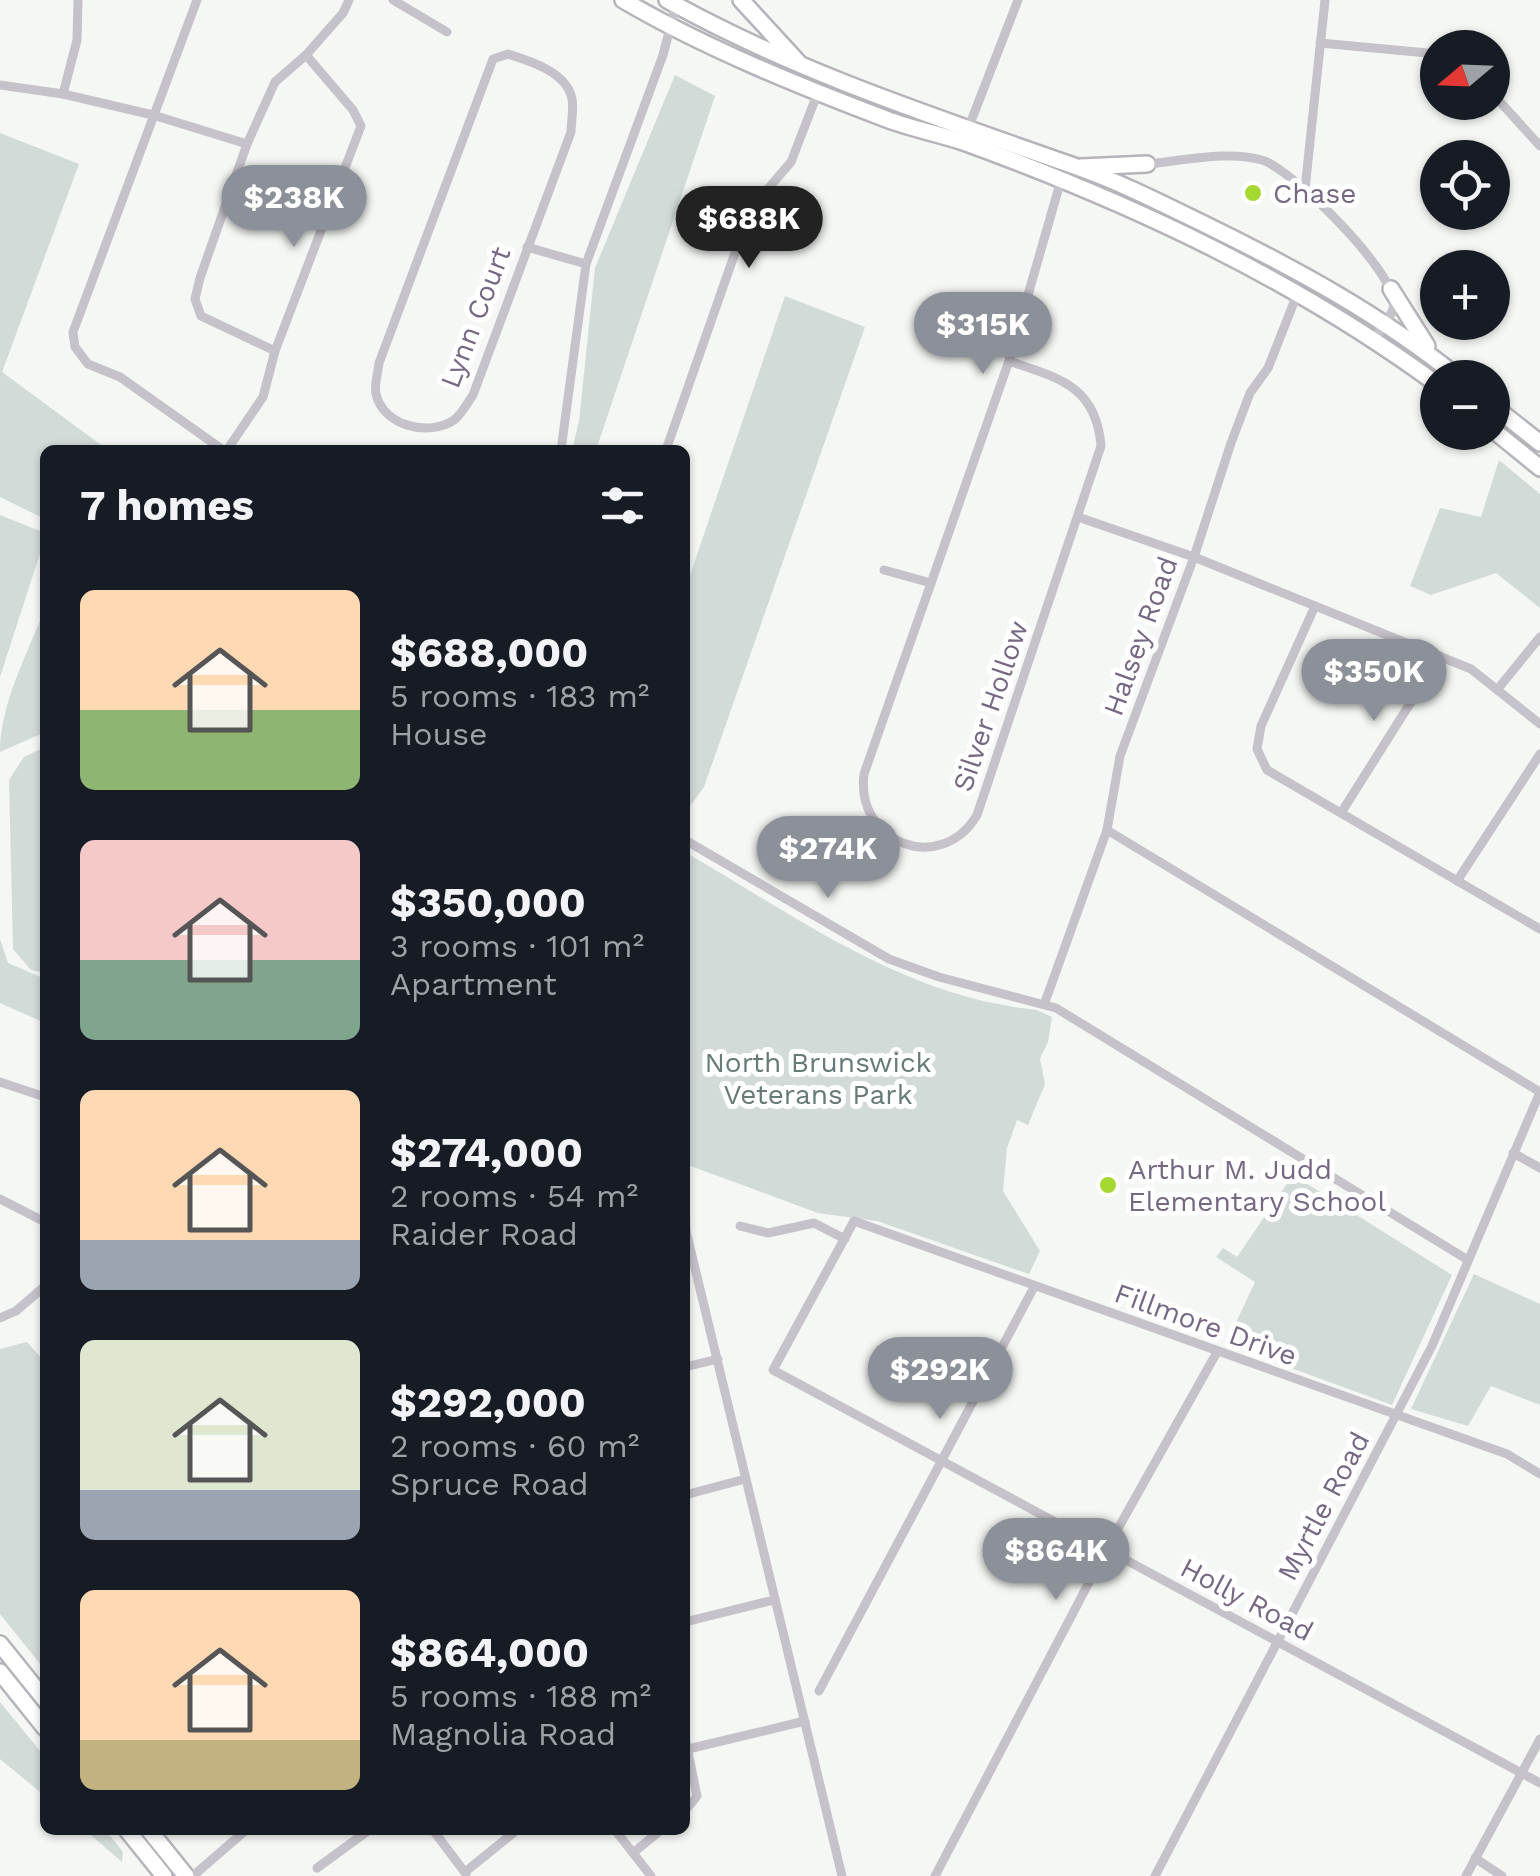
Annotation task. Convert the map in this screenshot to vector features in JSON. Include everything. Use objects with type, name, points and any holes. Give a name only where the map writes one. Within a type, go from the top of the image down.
[{"type":"highway","points":[[623,0],[671,27],[888,120],[966,136],[1078,167],[1140,193],[1265,254],[1386,322],[1437,360]]},
{"type":"highway","points":[[741,0],[800,65]]},
{"type":"highway","points":[[674,2],[800,65],[1210,245],[1298,292],[1420,371]]},
{"type":"highway","points":[[1078,167],[1147,164]]},
{"type":"highway","points":[[1140,193],[1135,178],[1147,164]]},
{"type":"highway","points":[[1391,290],[1437,360]]},
{"type":"highway","points":[[1510,420],[1540,444]]},
{"type":"highway","points":[[1510,443],[1540,468]]},
{"type":"highway","points":[[0,1644],[40,1694]]},
{"type":"highway","points":[[0,1672],[40,1722]]},
{"type":"highway","points":[[131,1835],[164,1876]]},
{"type":"highway","points":[[153,1835],[189,1876]]},
{"type":"street","points":[[63,94],[77,40],[78,0]]},
{"type":"street","points":[[197,0],[73,332],[75,347],[88,364],[120,377],[218,445]]},
{"type":"street","points":[[275,351],[201,316],[195,298],[247,144],[275,82],[306,56],[343,14],[349,0]]},
{"type":"street","points":[[393,0],[447,32]]},
{"type":"street","points":[[966,136],[1018,0]]},
{"type":"street","points":[[1305,189],[1325,0]]},
{"type":"street","points":[[562,445],[586,264],[671,27],[674,2]]},
{"type":"street","points":[[1320,43],[1420,52]]},
{"type":"street","name":"Lynn Court","points":[[508,54],[540,64],[562,82],[572,98],[571,132],[527,247],[473,395],[454,420],[422,429],[404,424],[382,409],[376,392],[378,363],[493,59],[508,54]]},
{"type":"street","points":[[229,445],[263,397],[275,351],[361,126],[353,110],[306,56]]},
{"type":"street","points":[[0,85],[63,94],[153,115],[247,144]]},
{"type":"street","points":[[668,445],[744,227],[754,205],[790,162],[818,92]]},
{"type":"street","points":[[1510,113],[1540,146]]},
{"type":"street","points":[[1147,164],[1218,158],[1258,159],[1278,167],[1305,189],[1372,260],[1391,290],[1394,306],[1376,340]]},
{"type":"street","name":"Silver Hollow","points":[[1009,361],[1058,378],[1078,390],[1100,424],[1101,446],[978,815],[968,831],[947,845],[924,848],[895,839],[876,825],[862,790],[864,774],[1009,361],[1062,180]]},
{"type":"street","points":[[527,247],[586,264]]},
{"type":"street","name":"Halsey Road","points":[[1044,1002],[1107,830],[1120,756],[1250,393],[1268,368],[1298,292]]},
{"type":"street","points":[[1078,517],[1194,557],[1471,669],[1540,724]]},
{"type":"street","points":[[884,570],[931,584]]},
{"type":"street","points":[[1315,606],[1261,726],[1257,749],[1267,770],[1540,929]]},
{"type":"street","points":[[1497,690],[1540,637]]},
{"type":"street","points":[[1341,813],[1440,656]]},
{"type":"street","points":[[1457,881],[1540,754]]},
{"type":"street","points":[[1107,830],[1540,1092]]},
{"type":"street","points":[[690,843],[890,958],[963,983],[1044,1002],[1468,1260]]},
{"type":"street","points":[[0,1082],[40,1095]]},
{"type":"street","name":"Myrtle Road","points":[[1155,1876],[1432,1346],[1540,1092]]},
{"type":"street","points":[[1513,1153],[1540,1168]]},
{"type":"street","points":[[0,1199],[40,1219]]},
{"type":"street","name":"Fillmore Drive","points":[[845,1238],[854,1221],[1507,1454],[1540,1474]]},
{"type":"street","points":[[740,1226],[768,1233],[814,1223],[845,1238]]},
{"type":"street","name":"Holly Road","points":[[845,1238],[773,1370],[1540,1783]]},
{"type":"street","points":[[690,1247],[842,1876]]},
{"type":"street","points":[[819,1691],[1034,1286]]},
{"type":"street","points":[[0,1318],[16,1312],[40,1290]]},
{"type":"street","points":[[934,1876],[1106,1550],[1218,1352]]},
{"type":"street","points":[[690,1366],[718,1359]]},
{"type":"street","points":[[690,1494],[745,1479]]},
{"type":"street","points":[[690,1621],[774,1600]]},
{"type":"street","points":[[690,1742],[805,1721]]},
{"type":"street","points":[[1466,1876],[1540,1738]]},
{"type":"street","points":[[690,1762],[697,1796],[690,1805]]},
{"type":"street","points":[[189,1876],[240,1835]]},
{"type":"street","points":[[317,1868],[362,1835]]},
{"type":"street","points":[[438,1835],[466,1874],[512,1835]]},
{"type":"street","points":[[620,1835],[650,1876]]},
{"type":"street","points":[[633,1853],[656,1835]]},
{"type":"street","points":[[1475,1858],[1502,1876]]},
{"type":"green space","points":[[675,75],[715,96],[598,445],[573,445],[595,268]]},
{"type":"green space","points":[[0,133],[79,164],[2,372],[101,445],[40,445],[40,517],[0,497]]},
{"type":"green space","points":[[785,296],[865,327],[704,787],[690,806],[690,575]]},
{"type":"green space","points":[[1499,460],[1540,494],[1540,608],[1496,573],[1431,595],[1410,586],[1440,508],[1481,517]]},
{"type":"green space","points":[[0,515],[40,531],[40,553],[0,677]]},
{"type":"green space","points":[[40,620],[40,734],[0,752],[5,715]]},
{"type":"green space","points":[[40,749],[40,972],[31,970],[13,949],[9,780],[24,757]]},
{"type":"green space","name":"North Brunswick Veterans Park","points":[[690,855],[853,951],[897,971],[942,989],[1037,1010],[1052,1017],[1048,1042],[1040,1059],[1045,1084],[1028,1125],[1017,1120],[1007,1148],[1003,1191],[1040,1251],[1029,1274],[877,1221],[818,1213],[690,1166]]},
{"type":"green space","points":[[0,939],[8,963],[40,977],[40,1021],[0,1003]]},
{"type":"green space","points":[[1293,1175],[1452,1275],[1392,1405],[1226,1344],[1255,1282],[1216,1257],[1223,1248],[1237,1257]]},
{"type":"green space","points":[[1474,1274],[1540,1304],[1540,1405],[1491,1386],[1468,1426],[1411,1409]]},
{"type":"green space","points":[[27,1342],[40,1356],[40,1664],[0,1614],[0,1349]]},
{"type":"green space","points":[[0,1702],[40,1751],[40,1792],[0,1759]]},
{"type":"green space","points":[[91,1835],[109,1835],[123,1852],[122,1862]]},
{"type":"place","name":"Chase","points":[[1253,193]]},
{"type":"place","name":"Arthur M. Judd Elementary School","points":[[1108,1185]]}]
